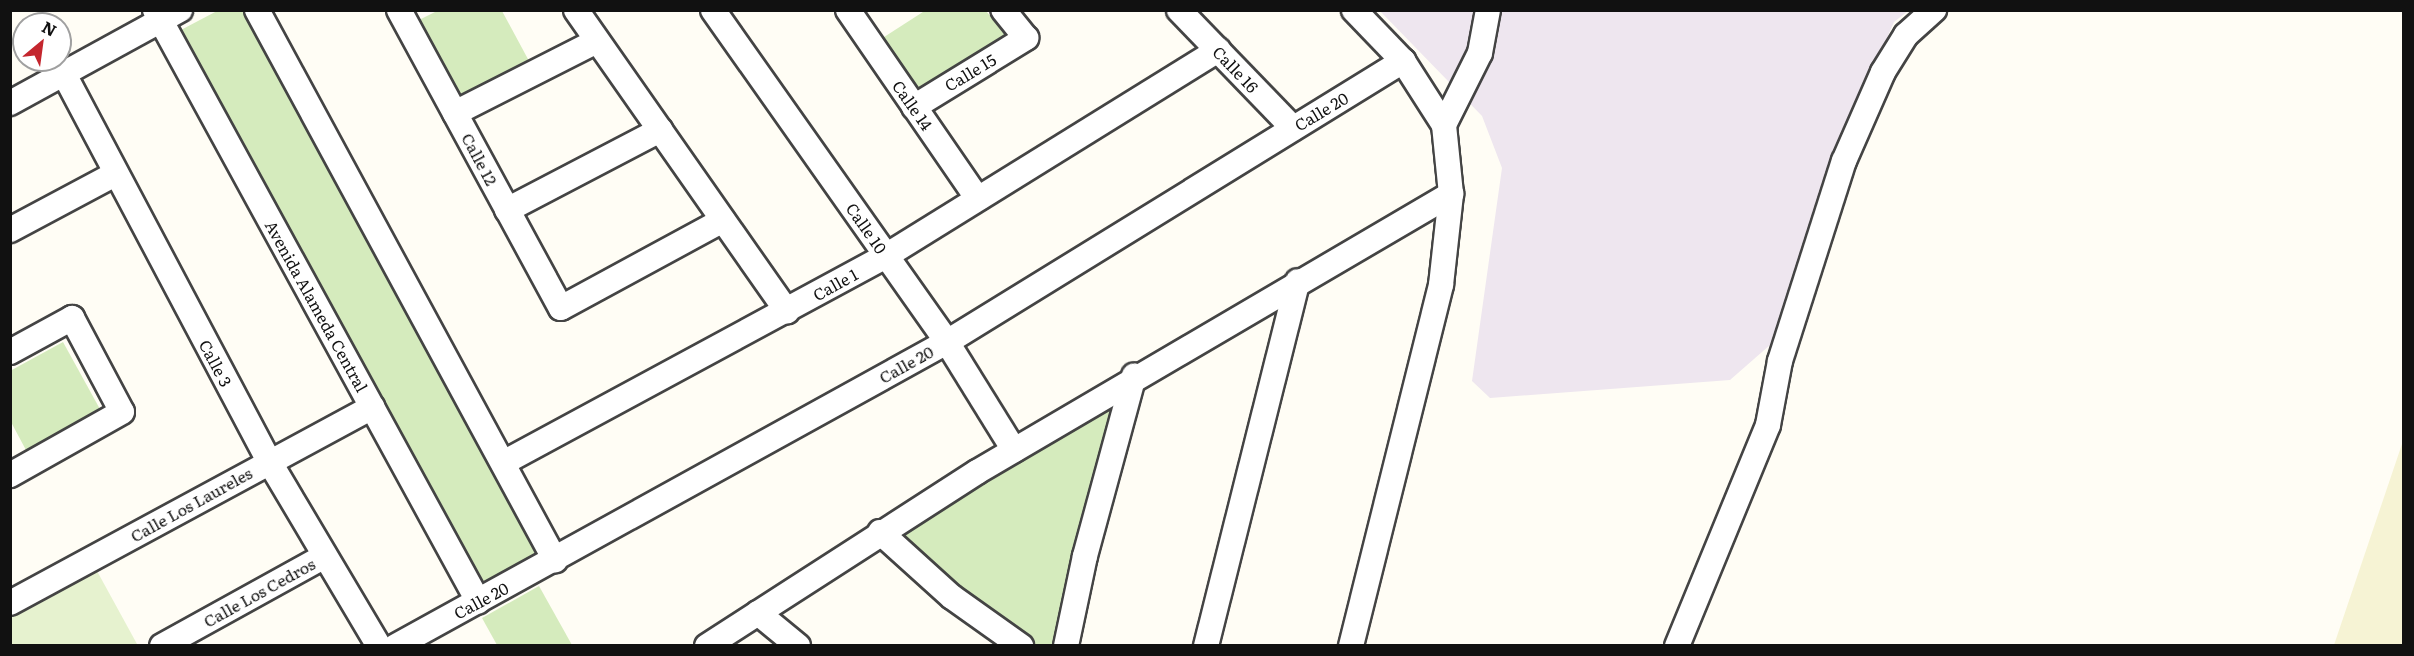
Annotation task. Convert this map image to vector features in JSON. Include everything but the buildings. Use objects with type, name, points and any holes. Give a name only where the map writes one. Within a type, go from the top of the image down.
[{"type":"street","points":[[257,10],[555,560]]},
{"type":"street","points":[[576,10],[787,311]]},
{"type":"street","name":"Calle 10","points":[[712,10],[947,342],[1014,450]]},
{"type":"street","name":"Calle 14","points":[[848,10],[978,199]]},
{"type":"street","name":"Calle 15","points":[[914,106],[1026,38],[1003,10]]},
{"type":"street","name":"Calle 16","points":[[1179,10],[1293,128]]},
{"type":"street","points":[[1351,645],[1441,285],[1451,194],[1444,125],[1403,61],[1354,10]]},
{"type":"street","points":[[1444,125],[1480,53],[1488,10]]},
{"type":"street","points":[[1677,645],[1768,425],[1780,361],[1844,161],[1883,72],[1906,35],[1934,10]]},
{"type":"street","name":"Calle 12","points":[[403,12],[561,308],[723,220]]},
{"type":"street","points":[[10,103],[165,14]]},
{"type":"street","name":"Avenida Alameda Central","points":[[165,14],[372,407],[478,601]]},
{"type":"street","points":[[455,113],[597,41]]},
{"type":"street","name":"Calle 1","points":[[503,463],[886,256],[1218,50]]},
{"type":"street","name":"Calle 20","points":[[396,645],[555,560],[947,342],[1403,61]]},
{"type":"street","name":"Calle 3","points":[[64,74],[269,461],[379,645]]},
{"type":"street","points":[[507,210],[660,130]]},
{"type":"street","points":[[10,230],[115,174]]},
{"type":"street","points":[[707,645],[880,532],[1134,376],[1451,194]]},
{"type":"street","points":[[1206,645],[1298,281]]},
{"type":"street","points":[[10,352],[72,318],[122,412],[10,475]]},
{"type":"street","points":[[1066,645],[1085,556],[1134,376]]},
{"type":"street","name":"Calle Los Laureles","points":[[10,603],[372,407]]},
{"type":"street","points":[[880,532],[952,597],[1021,645]]},
{"type":"street","name":"Calle Los Cedros","points":[[162,645],[325,556]]},
{"type":"street","points":[[758,613],[798,645]]},
{"type":"shaded area","points":[[1380,11],[1908,11],[1894,22],[1827,174],[1770,345],[1730,380],[1490,398],[1472,381],[1502,168],[1482,116]]},
{"type":"shaded area","points":[[2403,441],[2403,645],[2334,645]]},
{"type":"green space","points":[[926,10],[986,11],[1008,37],[919,91],[881,39]]},
{"type":"green space","points":[[217,11],[245,11],[542,554],[482,586],[179,31]]},
{"type":"green space","points":[[437,11],[502,11],[529,61],[460,96],[417,21]]},
{"type":"green space","points":[[63,342],[101,411],[27,452],[11,422],[10,371]]},
{"type":"green space","points":[[1112,403],[1057,645],[1035,645],[902,545],[907,527]]},
{"type":"green space","points":[[97,571],[137,644],[11,645],[11,618]]},
{"type":"green space","points":[[539,586],[572,645],[497,645],[482,618]]}]
